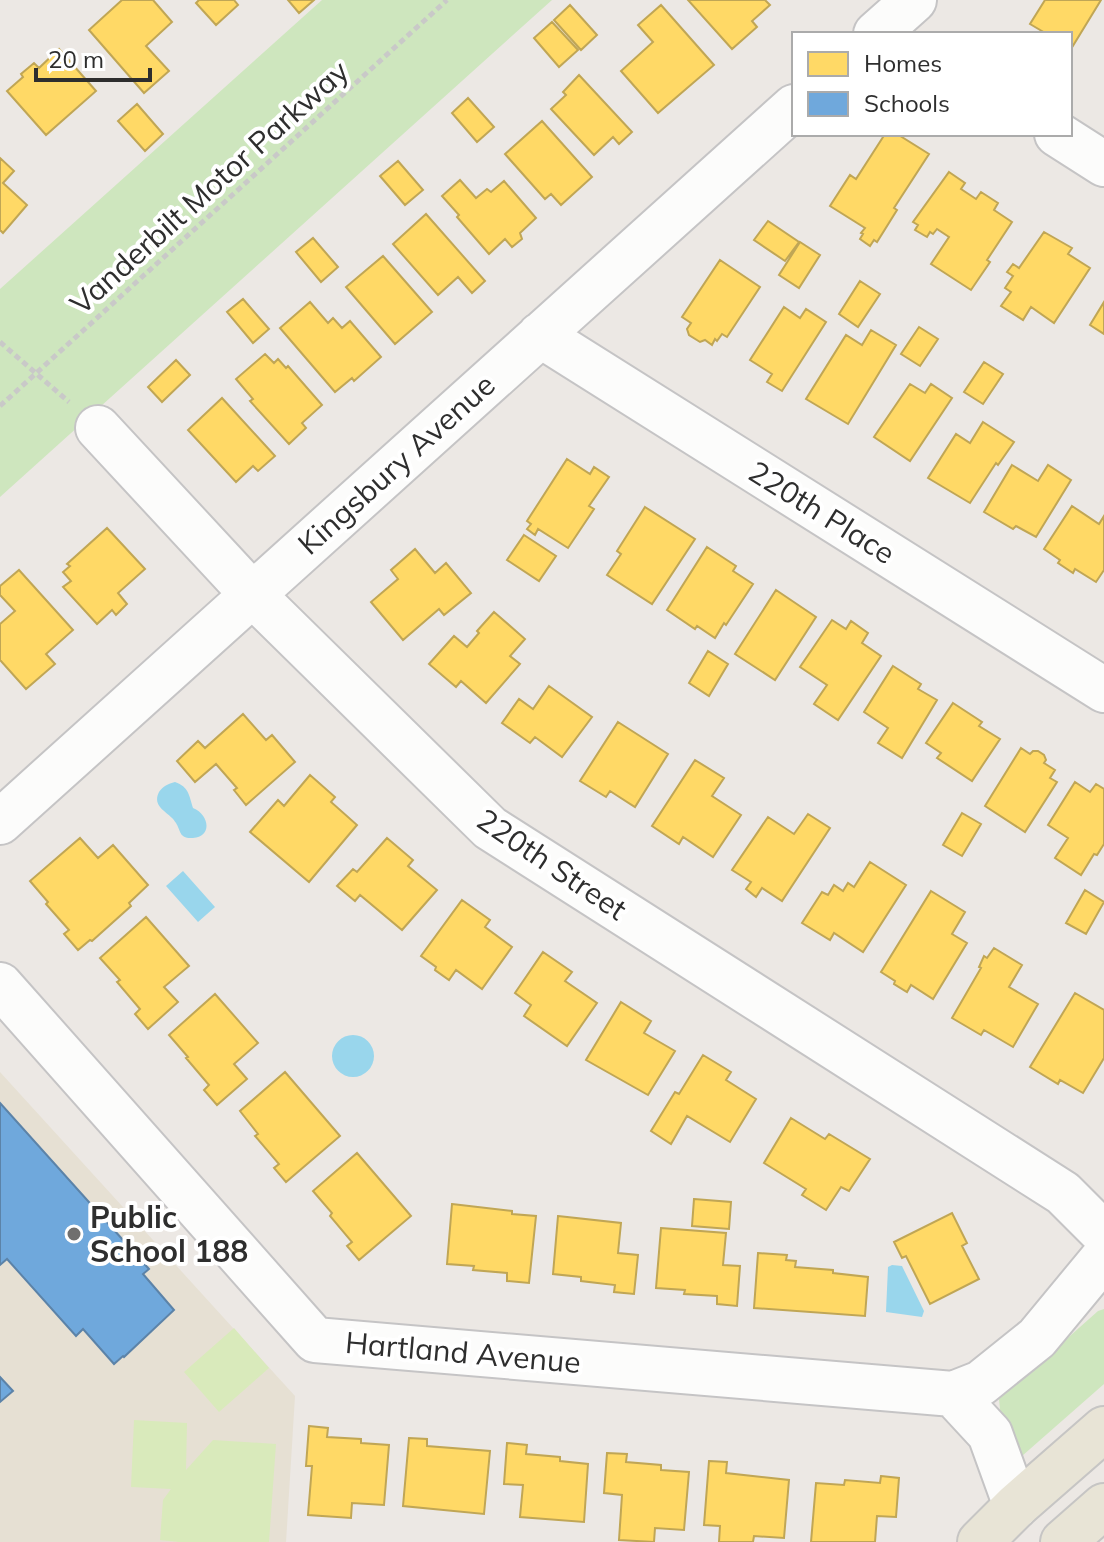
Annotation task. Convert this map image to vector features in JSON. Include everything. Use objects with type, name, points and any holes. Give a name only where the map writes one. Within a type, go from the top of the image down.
[{"type":"main road","points":[[980,1542],[1104,1429]]},
{"type":"main road","points":[[1063,1542],[1104,1506]]},
{"type":"street","name":"Kingsbury Avenue","points":[[0,822],[792,109]]},
{"type":"street","points":[[1060,136],[1104,164]]},
{"type":"street","name":"220th Place","points":[[540,335],[1104,690]]},
{"type":"street","name":"220th Street","points":[[98,428],[252,594],[490,828],[1063,1193],[1104,1234]]},
{"type":"street","name":"Hartland Avenue","points":[[0,985],[315,1340],[953,1394]]},
{"type":"street","points":[[1016,1506],[990,1434],[953,1394],[981,1383],[1037,1338],[1104,1257]]},
{"type":"path","name":"Vanderbilt Motor Parkway","points":[[0,406],[447,0]]},
{"type":"path","points":[[0,342],[98,428]]},
{"type":"shaded area","name":"Public School 188","points":[[0,1072],[295,1396],[286,1542],[0,1542]]},
{"type":"green space","points":[[322,0],[552,0],[0,497],[0,289]]},
{"type":"green space","points":[[1104,1309],[1104,1384],[1022,1456],[1016,1454],[1001,1419],[999,1399]]},
{"type":"green space","points":[[234,1328],[269,1368],[219,1412],[184,1372]]},
{"type":"green space","points":[[134,1420],[187,1423],[186,1470],[213,1440],[276,1444],[269,1542],[160,1540],[163,1500],[171,1489],[131,1487]]},
{"type":"water","points":[[175,782],[186,789],[193,808],[205,820],[206,830],[199,837],[183,836],[157,802],[161,790]]},
{"type":"water","points":[[183,871],[215,907],[198,922],[166,886]]},
{"type":"water","points":[[353,1035],[368,1041],[374,1056],[368,1071],[353,1077],[338,1071],[332,1056],[338,1041]]},
{"type":"water","points":[[902,1266],[924,1311],[922,1317],[886,1312],[888,1267]]},
{"type":"building: Homes","points":[[122,0],[153,0],[172,22],[146,46],[169,71],[144,93],[89,30]]},
{"type":"building: Homes","points":[[199,0],[234,0],[238,5],[216,25],[196,3]]},
{"type":"building: Homes","points":[[288,0],[314,0],[299,13]]},
{"type":"building: Homes","points":[[688,0],[765,0],[770,5],[752,21],[757,27],[732,49]]},
{"type":"building: Homes","points":[[1045,0],[1101,0],[1072,47],[1072,32],[1044,32],[1030,24]]},
{"type":"building: Homes","points":[[570,5],[597,35],[581,50],[554,20]]},
{"type":"building: Homes","points":[[661,5],[714,65],[658,113],[621,71],[653,42],[638,25]]},
{"type":"building: Homes","points":[[552,22],[578,50],[559,67],[534,38]]},
{"type":"building: Homes","points":[[59,49],[96,91],[46,135],[7,91],[34,63],[39,68]]},
{"type":"building: Homes","points":[[579,75],[632,132],[619,144],[613,137],[594,155],[551,109],[566,95],[563,92]]},
{"type":"building: Homes","points":[[468,98],[494,127],[477,142],[452,113]]},
{"type":"building: Homes","points":[[137,104],[163,134],[145,151],[118,121]]},
{"type":"building: Homes","points":[[542,121],[592,177],[561,205],[551,194],[545,199],[505,154]]},
{"type":"building: Homes","points":[[884,136],[900,136],[929,154],[894,208],[897,210],[877,242],[874,240],[870,246],[860,239],[865,228],[830,206],[850,175],[856,179]]},
{"type":"building: Homes","points":[[0,158],[14,171],[3,183],[27,205],[3,233],[0,230]]},
{"type":"building: Homes","points":[[398,161],[423,190],[405,205],[380,176]]},
{"type":"building: Homes","points":[[949,172],[965,183],[961,189],[976,199],[981,192],[998,203],[994,210],[1012,222],[971,290],[931,264],[949,237],[937,229],[927,237],[915,230],[918,225],[913,222]]},
{"type":"building: Homes","points":[[460,180],[476,198],[487,189],[491,192],[504,181],[536,218],[520,233],[522,239],[512,247],[505,239],[489,254],[442,196]]},
{"type":"building: Homes","points":[[426,214],[485,281],[472,293],[458,277],[438,295],[393,244]]},
{"type":"building: Homes","points":[[768,221],[799,242],[785,261],[754,240]]},
{"type":"building: Homes","points":[[1044,232],[1072,248],[1068,254],[1090,268],[1054,323],[1031,307],[1023,320],[1001,306],[1011,292],[1005,288],[1013,276],[1007,272],[1013,264],[1019,268]]},
{"type":"building: Homes","points":[[313,238],[338,267],[321,282],[296,252]]},
{"type":"building: Homes","points":[[800,242],[820,255],[799,288],[779,275]]},
{"type":"building: Homes","points":[[383,256],[432,312],[395,344],[346,287]]},
{"type":"building: Homes","points":[[720,260],[760,287],[727,337],[722,334],[712,345],[689,335],[687,329],[691,323],[682,317]]},
{"type":"building: Homes","points":[[860,281],[880,294],[858,327],[839,314]]},
{"type":"building: Homes","points":[[243,299],[269,329],[253,343],[227,312]]},
{"type":"building: Homes","points":[[310,302],[328,323],[333,318],[342,328],[350,321],[381,357],[354,381],[352,378],[335,392],[280,328]]},
{"type":"building: Homes","points":[[1104,302],[1104,334],[1090,325]]},
{"type":"building: Homes","points":[[784,307],[800,318],[806,309],[826,322],[782,391],[767,382],[772,374],[750,360]]},
{"type":"building: Homes","points":[[919,327],[938,339],[920,366],[901,354]]},
{"type":"building: Homes","points":[[871,330],[896,345],[848,424],[806,399],[846,335],[862,345]]},
{"type":"building: Homes","points":[[265,354],[274,363],[278,359],[286,368],[288,366],[322,405],[302,423],[306,428],[289,444],[250,401],[253,399],[236,379]]},
{"type":"building: Homes","points":[[176,360],[190,375],[162,402],[148,387]]},
{"type":"building: Homes","points":[[984,362],[1003,374],[983,404],[964,392]]},
{"type":"building: Homes","points":[[910,384],[925,393],[931,384],[952,398],[910,461],[874,437]]},
{"type":"building: Homes","points":[[222,398],[275,456],[258,471],[253,466],[236,482],[188,430]]},
{"type":"building: Homes","points":[[983,422],[1014,442],[970,503],[928,478],[956,434],[970,443]]},
{"type":"building: Homes","points":[[567,459],[590,474],[594,467],[609,477],[589,506],[594,509],[568,548],[538,529],[535,535],[527,529],[531,524],[527,521]]},
{"type":"building: Homes","points":[[1012,465],[1038,481],[1048,465],[1071,480],[1036,537],[1016,526],[1013,529],[984,512]]},
{"type":"building: Homes","points":[[1072,506],[1099,524],[1104,516],[1104,570],[1096,582],[1075,569],[1073,573],[1044,549]]},
{"type":"building: Homes","points":[[645,507],[695,539],[652,604],[607,575],[621,554],[617,551]]},
{"type":"building: Homes","points":[[107,528],[145,569],[118,593],[127,604],[116,615],[112,610],[97,624],[63,587],[71,581],[63,572],[70,566],[67,564]]},
{"type":"building: Homes","points":[[524,535],[556,556],[539,581],[507,560]]},
{"type":"building: Homes","points":[[707,547],[736,566],[733,571],[753,584],[715,638],[667,610]]},
{"type":"building: Homes","points":[[415,549],[435,573],[446,563],[471,593],[444,615],[439,609],[403,640],[371,602],[398,579],[391,570]]},
{"type":"building: Homes","points":[[19,570],[73,630],[46,654],[55,664],[26,689],[0,660],[0,624],[15,611],[0,595],[0,586]]},
{"type":"building: Homes","points":[[776,590],[816,617],[775,680],[735,654]]},
{"type":"building: Homes","points":[[494,612],[525,639],[510,656],[520,664],[486,703],[461,681],[456,687],[429,664],[454,636],[467,647]]},
{"type":"building: Homes","points":[[832,620],[846,629],[851,621],[868,633],[862,643],[881,656],[838,720],[814,704],[827,685],[800,667]]},
{"type":"building: Homes","points":[[708,651],[728,664],[709,696],[689,683]]},
{"type":"building: Homes","points":[[893,666],[921,684],[918,689],[937,700],[902,758],[878,743],[888,728],[864,712]]},
{"type":"building: Homes","points":[[549,686],[592,717],[562,757],[535,737],[530,743],[502,723],[519,699],[533,709]]},
{"type":"building: Homes","points":[[953,703],[982,722],[979,726],[1000,739],[972,781],[937,758],[941,753],[926,743]]},
{"type":"building: Homes","points":[[243,714],[266,740],[272,735],[295,762],[246,805],[234,790],[237,788],[216,764],[195,782],[177,761],[198,741],[205,748]]},
{"type":"building: Homes","points":[[618,722],[668,754],[635,807],[610,791],[606,797],[580,781]]},
{"type":"building: Homes","points":[[1021,748],[1030,754],[1038,751],[1044,755],[1044,763],[1055,770],[1050,778],[1057,782],[1025,832],[985,806]]},
{"type":"building: Homes","points":[[695,760],[724,778],[712,796],[741,815],[713,857],[683,837],[679,844],[652,826]]},
{"type":"building: Homes","points":[[310,775],[335,797],[331,802],[357,825],[309,882],[250,832],[278,800],[284,806]]},
{"type":"building: Homes","points":[[1075,782],[1090,792],[1096,784],[1104,789],[1104,844],[1081,875],[1055,858],[1068,838],[1048,825]]},
{"type":"building: Homes","points":[[962,813],[981,824],[962,856],[943,845]]},
{"type":"building: Homes","points":[[808,814],[830,828],[782,901],[762,888],[756,897],[746,889],[751,882],[732,870],[768,817],[794,834]]},
{"type":"building: Homes","points":[[80,838],[98,858],[113,845],[148,885],[129,903],[131,906],[78,950],[64,934],[69,930],[30,881]]},
{"type":"building: Homes","points":[[387,838],[413,860],[408,866],[437,890],[402,930],[360,895],[355,901],[337,886],[353,869],[357,872]]},
{"type":"building: Homes","points":[[870,862],[906,885],[863,952],[834,933],[830,940],[802,923],[822,892],[828,895],[834,885],[843,891],[848,883],[854,887]]},
{"type":"building: Homes","points":[[1085,890],[1104,902],[1086,934],[1066,923]]},
{"type":"building: Homes","points":[[931,891],[965,912],[952,934],[967,943],[933,999],[911,985],[907,992],[881,972]]},
{"type":"building: Homes","points":[[462,900],[490,920],[485,927],[512,947],[482,989],[456,970],[449,980],[421,956]]},
{"type":"building: Homes","points":[[146,917],[189,966],[164,987],[178,1002],[148,1029],[135,1014],[140,1009],[100,958]]},
{"type":"building: Homes","points":[[994,948],[1022,965],[1009,987],[1038,1004],[1013,1047],[984,1030],[981,1035],[952,1018],[981,968],[984,956],[987,958]]},
{"type":"building: Homes","points":[[543,952],[572,972],[565,981],[597,1003],[567,1046],[524,1016],[531,1005],[515,993]]},
{"type":"building: Homes","points":[[1075,993],[1104,1010],[1104,1058],[1083,1093],[1060,1080],[1058,1084],[1030,1067]]},
{"type":"building: Homes","points":[[215,994],[258,1043],[234,1064],[247,1079],[217,1105],[204,1090],[209,1085],[169,1035]]},
{"type":"building: Homes","points":[[621,1002],[651,1021],[644,1033],[675,1051],[648,1095],[586,1060]]},
{"type":"building: Homes","points":[[703,1055],[731,1072],[726,1080],[756,1099],[730,1142],[687,1116],[671,1144],[651,1131]]},
{"type":"building: Homes","points":[[285,1072],[340,1136],[286,1182],[274,1168],[279,1164],[255,1136],[258,1134],[240,1111]]},
{"type":"building: Homes","points":[[791,1118],[825,1139],[829,1134],[870,1159],[849,1191],[841,1187],[826,1210],[802,1195],[806,1189],[764,1163]]},
{"type":"building: Homes","points":[[357,1153],[411,1216],[359,1260],[347,1246],[352,1242],[313,1191]]},
{"type":"building: Homes","points":[[694,1199],[731,1202],[729,1229],[692,1226]]},
{"type":"building: Homes","points":[[452,1204],[536,1216],[529,1283],[507,1281],[507,1273],[447,1264]]},
{"type":"building: Homes","points":[[952,1213],[967,1243],[962,1246],[979,1279],[930,1304],[906,1256],[902,1258],[894,1242]]},
{"type":"building: Homes","points":[[558,1216],[621,1223],[618,1253],[638,1255],[634,1294],[614,1292],[615,1285],[553,1274]]},
{"type":"building: Homes","points":[[661,1228],[726,1233],[723,1265],[740,1266],[737,1306],[717,1304],[717,1296],[656,1288]]},
{"type":"building: Homes","points":[[758,1253],[787,1255],[786,1260],[796,1261],[795,1267],[868,1277],[865,1316],[754,1308]]},
{"type":"building: Homes","points":[[309,1426],[328,1428],[327,1437],[389,1445],[384,1505],[352,1503],[351,1518],[308,1515],[312,1466],[306,1466]]},
{"type":"building: Homes","points":[[409,1438],[427,1439],[427,1446],[490,1451],[484,1514],[403,1506]]},
{"type":"building: Homes","points":[[507,1443],[527,1445],[526,1454],[560,1457],[560,1461],[588,1464],[584,1522],[520,1517],[523,1485],[504,1484]]},
{"type":"building: Homes","points":[[607,1453],[627,1454],[626,1462],[661,1465],[661,1470],[689,1472],[684,1530],[655,1528],[654,1542],[619,1540],[622,1495],[604,1493]]},
{"type":"building: Homes","points":[[709,1461],[727,1462],[726,1473],[789,1480],[784,1538],[754,1536],[753,1542],[719,1542],[720,1526],[704,1525]]},
{"type":"building: Homes","points":[[881,1476],[899,1478],[896,1517],[877,1516],[875,1542],[811,1542],[816,1483],[844,1485],[845,1480],[880,1483]]},
{"type":"building: Schools","name":"Public School 188","points":[[0,1103],[149,1269],[143,1274],[174,1310],[114,1364],[83,1329],[76,1336],[7,1259],[0,1265]]},
{"type":"building: Schools","points":[[0,1377],[13,1391],[0,1402]]},
{"type":"place","name":"Public School 188","points":[[74,1234]]}]
